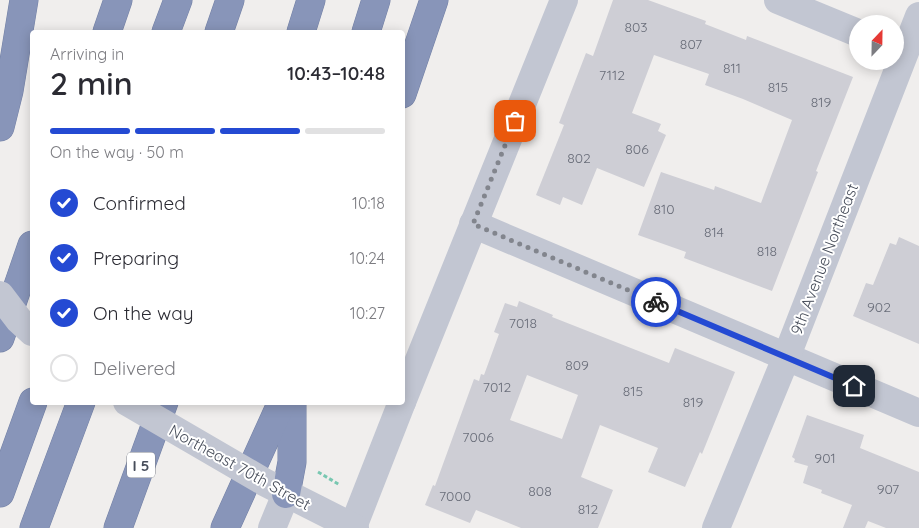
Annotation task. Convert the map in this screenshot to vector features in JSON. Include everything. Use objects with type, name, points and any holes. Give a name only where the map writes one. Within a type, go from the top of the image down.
[{"type":"highway","points":[[0,127],[9,91],[24,0]]},
{"type":"highway","points":[[108,30],[118,0]]},
{"type":"highway","points":[[167,30],[178,0]]},
{"type":"highway","points":[[220,30],[230,0]]},
{"type":"highway","points":[[301,30],[312,0]]},
{"type":"highway","points":[[367,30],[376,0]]},
{"type":"highway","points":[[405,85],[434,0]]},
{"type":"highway","points":[[0,338],[30,251]]},
{"type":"highway","points":[[0,493],[32,405]]},
{"type":"highway","points":[[34,528],[80,405]]},
{"type":"highway","name":"I 5","points":[[118,528],[163,405]]},
{"type":"highway","points":[[225,528],[257,472],[281,405]]},
{"type":"highway","points":[[286,494],[292,462],[292,405]]},
{"type":"street","points":[[405,394],[564,0]]},
{"type":"street","points":[[778,0],[849,29]]},
{"type":"street","name":"9th Avenue Northeast","points":[[716,528],[786,358],[919,16]]},
{"type":"street","points":[[473,224],[919,413]]},
{"type":"street","points":[[0,295],[19,320],[30,330]]},
{"type":"street","name":"Northeast 70th Street","points":[[133,405],[257,472],[286,494],[354,528]]},
{"type":"street","points":[[354,528],[401,405]]},
{"type":"street","points":[[272,528],[286,494]]},
{"type":"path","points":[[317,471],[343,487]]},
{"type":"building","points":[[613,0],[648,0],[706,21],[705,24],[746,40],[747,36],[853,77],[772,291],[684,258],[686,252],[638,235],[661,172],[714,190],[715,186],[761,203],[792,120],[705,85],[709,74],[654,55],[632,113],[661,124],[658,131],[666,135],[644,187],[597,168],[582,205],[563,197],[560,205],[536,195],[564,125],[559,123],[586,53],[593,56]]},
{"type":"building","points":[[899,237],[919,246],[919,344],[853,316],[866,283],[873,285],[890,243],[896,245]]},
{"type":"building","points":[[519,301],[553,315],[552,317],[669,363],[675,348],[735,372],[702,454],[700,452],[685,487],[648,472],[658,448],[600,425],[581,477],[613,490],[598,528],[521,528],[476,510],[470,523],[425,505],[433,485],[435,486],[474,379],[479,381],[481,374],[484,375],[499,334],[494,332],[505,303],[517,307]],"holes":[[[527,375],[578,395],[562,439],[510,420]]]},
{"type":"building","points":[[807,415],[864,435],[860,448],[919,472],[919,528],[886,528],[868,521],[865,528],[843,528],[852,505],[821,493],[822,490],[803,483],[808,466],[794,462],[795,459],[792,457]]},
{"type":"way so far","points":[[515,121],[473,224],[656,302]]},
{"type":"route","points":[[656,302],[854,386]]}]
